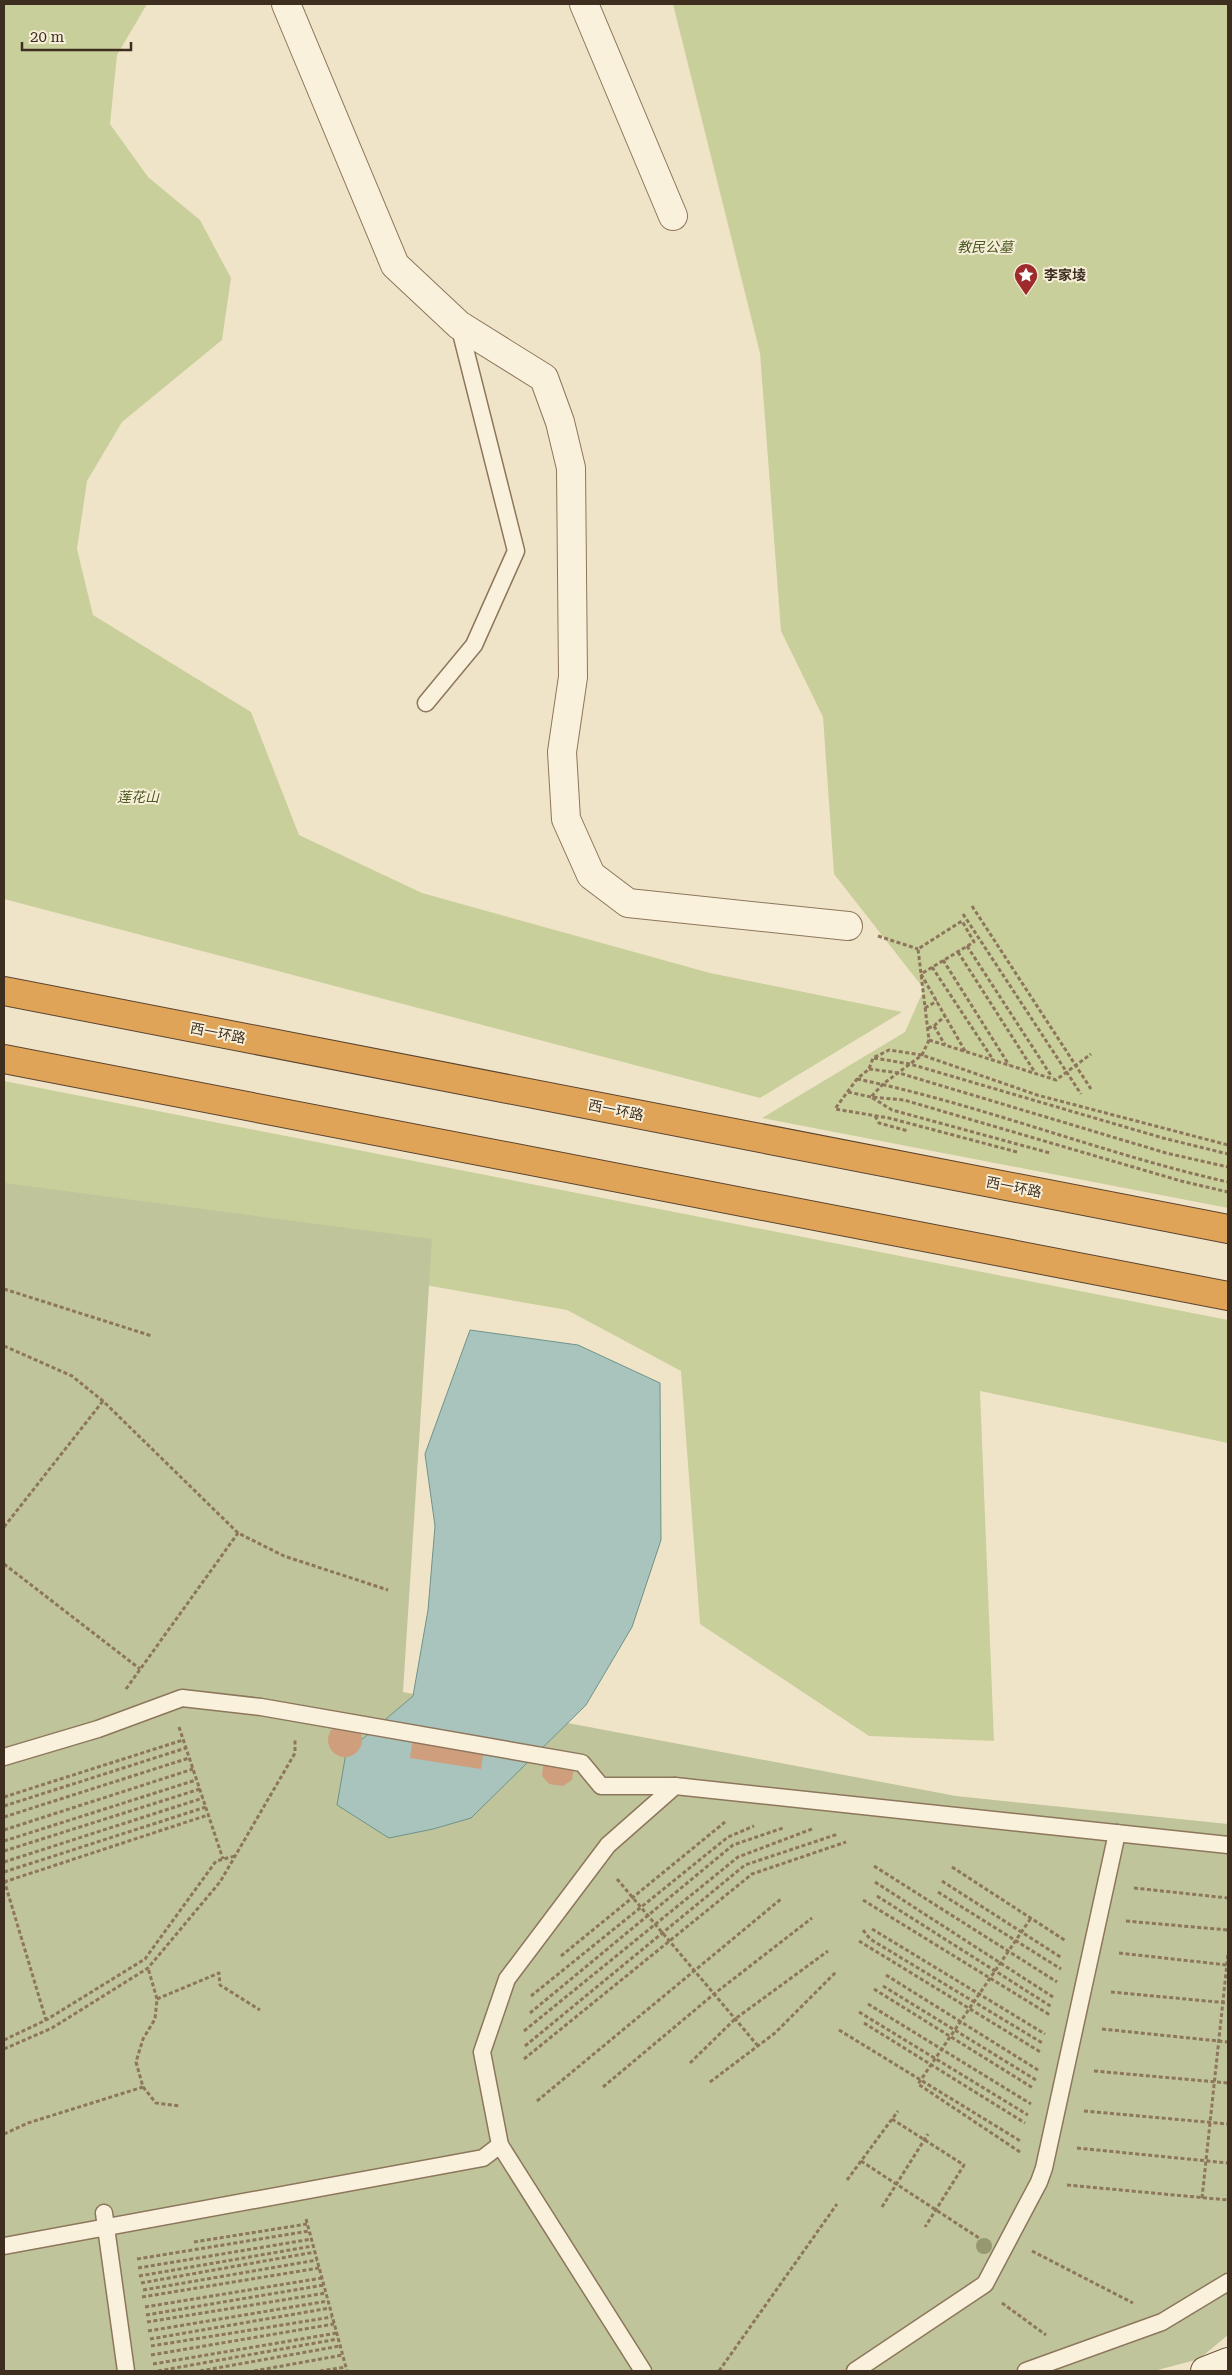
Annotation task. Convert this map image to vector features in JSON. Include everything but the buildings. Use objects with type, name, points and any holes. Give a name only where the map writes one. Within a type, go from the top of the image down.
[{"type":"highway","name":"西一环路","points":[[4,991],[1228,1229]]},
{"type":"highway","points":[[4,1059],[1228,1296]]},
{"type":"street","points":[[286,4],[395,265],[459,325],[544,378],[560,422],[572,468],[572,677],[562,752],[566,819],[591,875],[628,902],[848,926]]},
{"type":"street","points":[[584,4],[673,216]]},
{"type":"street","points":[[1205,2371],[1228,2362]]},
{"type":"lane","points":[[426,703],[474,645],[516,551],[459,325]]},
{"type":"lane","points":[[4,1757],[98,1729],[182,1698],[317,1717],[582,1764],[601,1786],[674,1786],[1228,1845]]},
{"type":"lane","points":[[643,2371],[500,2145],[482,2052],[507,1979],[608,1845],[674,1786]]},
{"type":"lane","points":[[855,2371],[985,2284],[1010,2239],[1052,2130],[1117,1833]]},
{"type":"lane","points":[[4,2246],[105,2220],[299,2192],[483,2158],[500,2145]]},
{"type":"lane","points":[[105,2220],[120,2335]]},
{"type":"lane","points":[[1026,2371],[1075,2355],[1162,2322],[1228,2282]]},
{"type":"path","points":[[972,906],[1091,1088]]},
{"type":"path","points":[[963,914],[1081,1094]]},
{"type":"path","points":[[918,949],[966,918]]},
{"type":"path","points":[[921,974],[974,942],[962,921]]},
{"type":"path","points":[[848,926],[918,949]]},
{"type":"path","points":[[967,946],[1052,1077]]},
{"type":"path","points":[[871,1097],[883,1084],[922,1055],[929,1040],[918,949]]},
{"type":"path","points":[[958,952],[1034,1072]]},
{"type":"path","points":[[943,960],[1010,1065]]},
{"type":"path","points":[[932,967],[992,1059]]},
{"type":"path","points":[[921,974],[965,1051]]},
{"type":"path","points":[[924,996],[930,990]]},
{"type":"path","points":[[925,1009],[936,1001]]},
{"type":"path","points":[[928,1028],[934,1026],[945,1016]]},
{"type":"path","points":[[934,1026],[945,1045]]},
{"type":"path","points":[[929,1040],[1052,1077],[1056,1080],[1091,1054]]},
{"type":"path","points":[[1022,1153],[889,1118],[835,1109],[856,1079],[868,1069],[873,1058],[889,1050],[922,1055],[1037,1095],[1228,1145]]},
{"type":"path","points":[[873,1058],[910,1064],[1163,1138],[1228,1154]]},
{"type":"path","points":[[868,1069],[899,1073],[1166,1153],[1228,1166]]},
{"type":"path","points":[[856,1079],[925,1094],[1179,1171],[1228,1182]]},
{"type":"path","points":[[848,1092],[871,1097],[904,1100],[1180,1180],[1228,1192]]},
{"type":"path","points":[[871,1097],[892,1110],[1050,1153]]},
{"type":"path","points":[[4,1289],[152,1336]]},
{"type":"path","points":[[4,1346],[72,1376],[103,1401],[238,1533],[284,1556],[388,1590]]},
{"type":"path","points":[[4,1527],[103,1401]]},
{"type":"path","points":[[98,1729],[238,1533]]},
{"type":"path","points":[[4,1564],[140,1669]]},
{"type":"path","points":[[4,2049],[52,2028],[148,1968],[220,1882],[295,1753],[295,1714]]},
{"type":"path","points":[[177,1721],[223,1859]]},
{"type":"path","points":[[4,1797],[183,1740]]},
{"type":"path","points":[[4,1806],[186,1748]]},
{"type":"path","points":[[4,1817],[189,1758]]},
{"type":"path","points":[[4,1830],[193,1769]]},
{"type":"path","points":[[4,1841],[196,1780]]},
{"type":"path","points":[[4,1851],[200,1789]]},
{"type":"path","points":[[4,1862],[203,1798]]},
{"type":"path","points":[[4,1872],[206,1807]]},
{"type":"path","points":[[46,2020],[4,1881],[208,1815]]},
{"type":"path","points":[[559,1957],[725,1822]]},
{"type":"path","points":[[529,1998],[728,1837],[754,1826]]},
{"type":"path","points":[[530,2013],[733,1845],[783,1828]]},
{"type":"path","points":[[524,2031],[738,1857],[815,1828]]},
{"type":"path","points":[[525,2046],[745,1865],[838,1834]]},
{"type":"path","points":[[524,2059],[752,1874],[846,1842]]},
{"type":"path","points":[[4,2040],[46,2020],[145,1960],[216,1861],[235,1856]]},
{"type":"path","points":[[598,1859],[649,1916],[758,2046]]},
{"type":"path","points":[[874,1866],[1009,1951],[1080,2004]]},
{"type":"path","points":[[952,1867],[1031,1918],[1090,1953],[1228,1965]]},
{"type":"path","points":[[942,1881],[1021,1932],[1080,2004]]},
{"type":"path","points":[[875,1882],[1000,1964],[1080,2004]]},
{"type":"path","points":[[1106,1884],[1228,1898]]},
{"type":"path","points":[[938,1892],[1015,1941],[1080,2004]]},
{"type":"path","points":[[877,1896],[995,1971],[1080,2004],[1228,2003]]},
{"type":"path","points":[[537,2101],[781,1899]]},
{"type":"path","points":[[863,1900],[990,1979],[1218,2041],[1228,2042]]},
{"type":"path","points":[[603,2088],[714,1994],[812,1918]]},
{"type":"path","points":[[1031,1918],[918,2084],[1052,2130],[1228,2163]]},
{"type":"path","points":[[1098,1919],[1228,1930]]},
{"type":"path","points":[[872,1929],[979,1994],[1068,2059]]},
{"type":"path","points":[[863,1930],[870,1939],[1068,2059]]},
{"type":"path","points":[[859,1941],[969,2009],[1068,2059],[1228,2084]]},
{"type":"path","points":[[690,2063],[735,2019],[828,1951]]},
{"type":"path","points":[[1202,2198],[1228,1954]]},
{"type":"path","points":[[148,1968],[157,1999],[155,2019],[144,2039],[136,2062],[143,2087],[156,2103],[180,2106]]},
{"type":"path","points":[[710,2082],[775,2033],[837,1970]]},
{"type":"path","points":[[157,1999],[219,1973],[220,1985],[260,2010]]},
{"type":"path","points":[[886,1975],[961,2020],[1052,2130]]},
{"type":"path","points":[[883,1986],[954,2031],[1052,2130]]},
{"type":"path","points":[[874,1989],[950,2037],[1052,2130]]},
{"type":"path","points":[[868,2004],[942,2049],[1052,2130]]},
{"type":"path","points":[[860,2012],[1052,2130]]},
{"type":"path","points":[[864,2023],[931,2064],[1052,2130],[1210,2122],[1228,2124]]},
{"type":"path","points":[[839,2030],[921,2079],[1052,2130],[1202,2198],[1228,2200]]},
{"type":"path","points":[[4,2134],[28,2123],[143,2087]]},
{"type":"path","points":[[847,2180],[898,2111]]},
{"type":"path","points":[[892,2119],[964,2165],[925,2227]]},
{"type":"path","points":[[882,2207],[928,2134]]},
{"type":"path","points":[[861,2161],[1002,2253]]},
{"type":"path","points":[[299,2192],[346,2369],[320,2371]]},
{"type":"path","points":[[719,2371],[837,2204]]},
{"type":"path","points":[[193,2242],[307,2224]]},
{"type":"path","points":[[136,2259],[310,2231]]},
{"type":"path","points":[[137,2268],[312,2239]]},
{"type":"path","points":[[1010,2239],[1134,2304],[1151,2326]]},
{"type":"path","points":[[129,2278],[313,2246]]},
{"type":"path","points":[[140,2283],[315,2252]]},
{"type":"path","points":[[120,2335],[317,2260]]},
{"type":"path","points":[[120,2335],[319,2268]]},
{"type":"path","points":[[120,2335],[322,2278]]},
{"type":"path","points":[[985,2284],[996,2299],[1075,2355]]},
{"type":"path","points":[[120,2335],[324,2285]]},
{"type":"path","points":[[120,2335],[326,2293]]},
{"type":"path","points":[[120,2335],[328,2301]]},
{"type":"path","points":[[120,2335],[330,2308]]},
{"type":"path","points":[[120,2335],[332,2317]]},
{"type":"path","points":[[120,2335],[334,2324]]},
{"type":"path","points":[[120,2335],[336,2333]]},
{"type":"path","points":[[158,2371],[338,2339]]},
{"type":"path","points":[[200,2371],[340,2346]]},
{"type":"path","points":[[254,2371],[343,2355]]},
{"type":"green space","name":"莲花山","points":[[4,4],[147,4],[117,55],[110,124],[148,177],[200,220],[231,278],[222,340],[122,422],[87,481],[77,549],[93,615],[251,712],[299,835],[422,893],[710,973],[902,1012],[760,1098],[4,899]]},
{"type":"green space","name":"教民公墓","points":[[673,4],[1228,4],[1228,1208],[762,1118],[905,1032],[924,989],[834,874],[823,717],[781,631],[760,353]]},
{"type":"green space","points":[[4,1081],[1228,1320],[1228,1443],[980,1391],[994,1741],[869,1736],[700,1624],[681,1371],[567,1310],[4,1211]]},
{"type":"green space","points":[[4,1183],[432,1239],[403,1692],[956,1796],[1228,1824],[1228,2335],[1199,2359],[1154,2371],[4,2371]]},
{"type":"water","points":[[470,1330],[578,1345],[660,1383],[661,1540],[632,1627],[586,1705],[471,1818],[433,1829],[389,1838],[337,1805],[346,1753],[413,1696],[428,1610],[435,1526],[425,1454]]},
{"type":"place","name":"李家堎","points":[[1026,296]]}]
